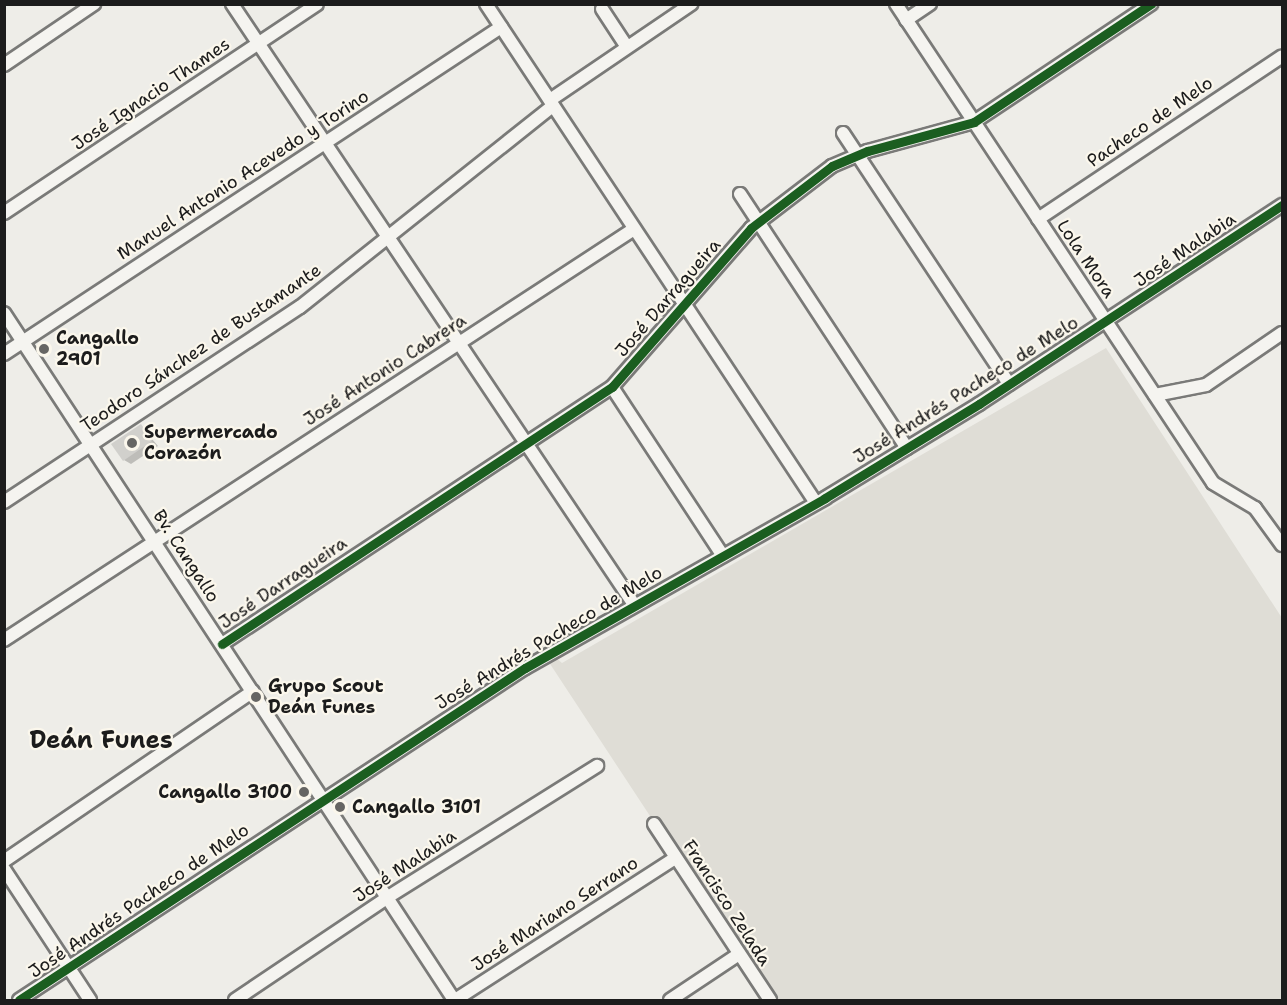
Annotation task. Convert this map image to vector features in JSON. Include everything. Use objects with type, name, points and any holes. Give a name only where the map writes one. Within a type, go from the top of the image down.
[{"type":"street","points":[[4,65],[93,4]]},
{"type":"street","points":[[232,4],[633,603]]},
{"type":"street","name":"José Ignacio Thames","points":[[4,213],[317,4]]},
{"type":"street","points":[[486,4],[816,503]]},
{"type":"street","name":"Teodoro Sánchez de Bustamante","points":[[4,502],[300,307],[551,103],[627,47],[691,4]]},
{"type":"street","name":"Lola Mora","points":[[896,4],[1213,483],[1255,508],[1282,545]]},
{"type":"street","points":[[906,20],[930,4]]},
{"type":"street","name":"José Darragueira","points":[[222,644],[612,387],[758,221],[832,166],[857,155],[974,122],[1151,4]]},
{"type":"street","points":[[602,9],[627,47]]},
{"type":"street","name":"Manuel Antonio Acevedo y Torino","points":[[4,354],[501,27]]},
{"type":"street","name":"Pacheco de Melo","points":[[1038,219],[1282,56]]},
{"type":"street","points":[[843,133],[1009,384]]},
{"type":"street","points":[[740,194],[907,448]]},
{"type":"street","name":"José Malabia","points":[[1106,322],[1282,205]]},
{"type":"street","name":"José Antonio Cabrera","points":[[4,640],[634,229]]},
{"type":"street","name":"Bv. Cangallo","points":[[4,313],[455,1000]]},
{"type":"street","name":"José Andrés Pacheco de Melo","points":[[20,1000],[525,668],[633,603],[723,556],[816,503],[1106,322]]},
{"type":"street","points":[[1155,395],[1206,385],[1282,333]]},
{"type":"street","points":[[612,387],[723,556]]},
{"type":"street","points":[[4,861],[253,691]]},
{"type":"street","name":"José Malabia","points":[[235,1000],[388,897],[597,766]]},
{"type":"street","name":"Francisco Zelada","points":[[654,824],[770,1000]]},
{"type":"street","name":"José Mariano Serrano","points":[[455,1000],[675,858]]},
{"type":"street","points":[[4,869],[90,1000]]},
{"type":"street","points":[[670,1000],[739,954]]},
{"type":"shaded area","points":[[1106,348],[1282,618],[1282,1000],[771,1000],[533,638],[562,663]]},
{"type":"building","name":"Supermercado Corazón","points":[[141,424],[152,441],[123,461],[111,444]]},
{"type":"cycle path","points":[[222,644],[612,387],[751,228],[832,166],[868,151],[974,122],[1151,4]]},
{"type":"cycle path","points":[[19,1000],[525,668],[825,498],[979,404],[1282,205]]},
{"type":"place","name":"Cangallo 2901","points":[[44,349]]},
{"type":"place","name":"Supermercado Corazón","points":[[132,443]]},
{"type":"place","name":"Grupo Scout Deán Funes","points":[[256,697]]},
{"type":"place","name":"Cangallo 3100","points":[[304,792]]},
{"type":"place","name":"Cangallo 3101","points":[[340,807]]},
{"type":"district","name":"Deán Funes","points":[[101,741]]}]
